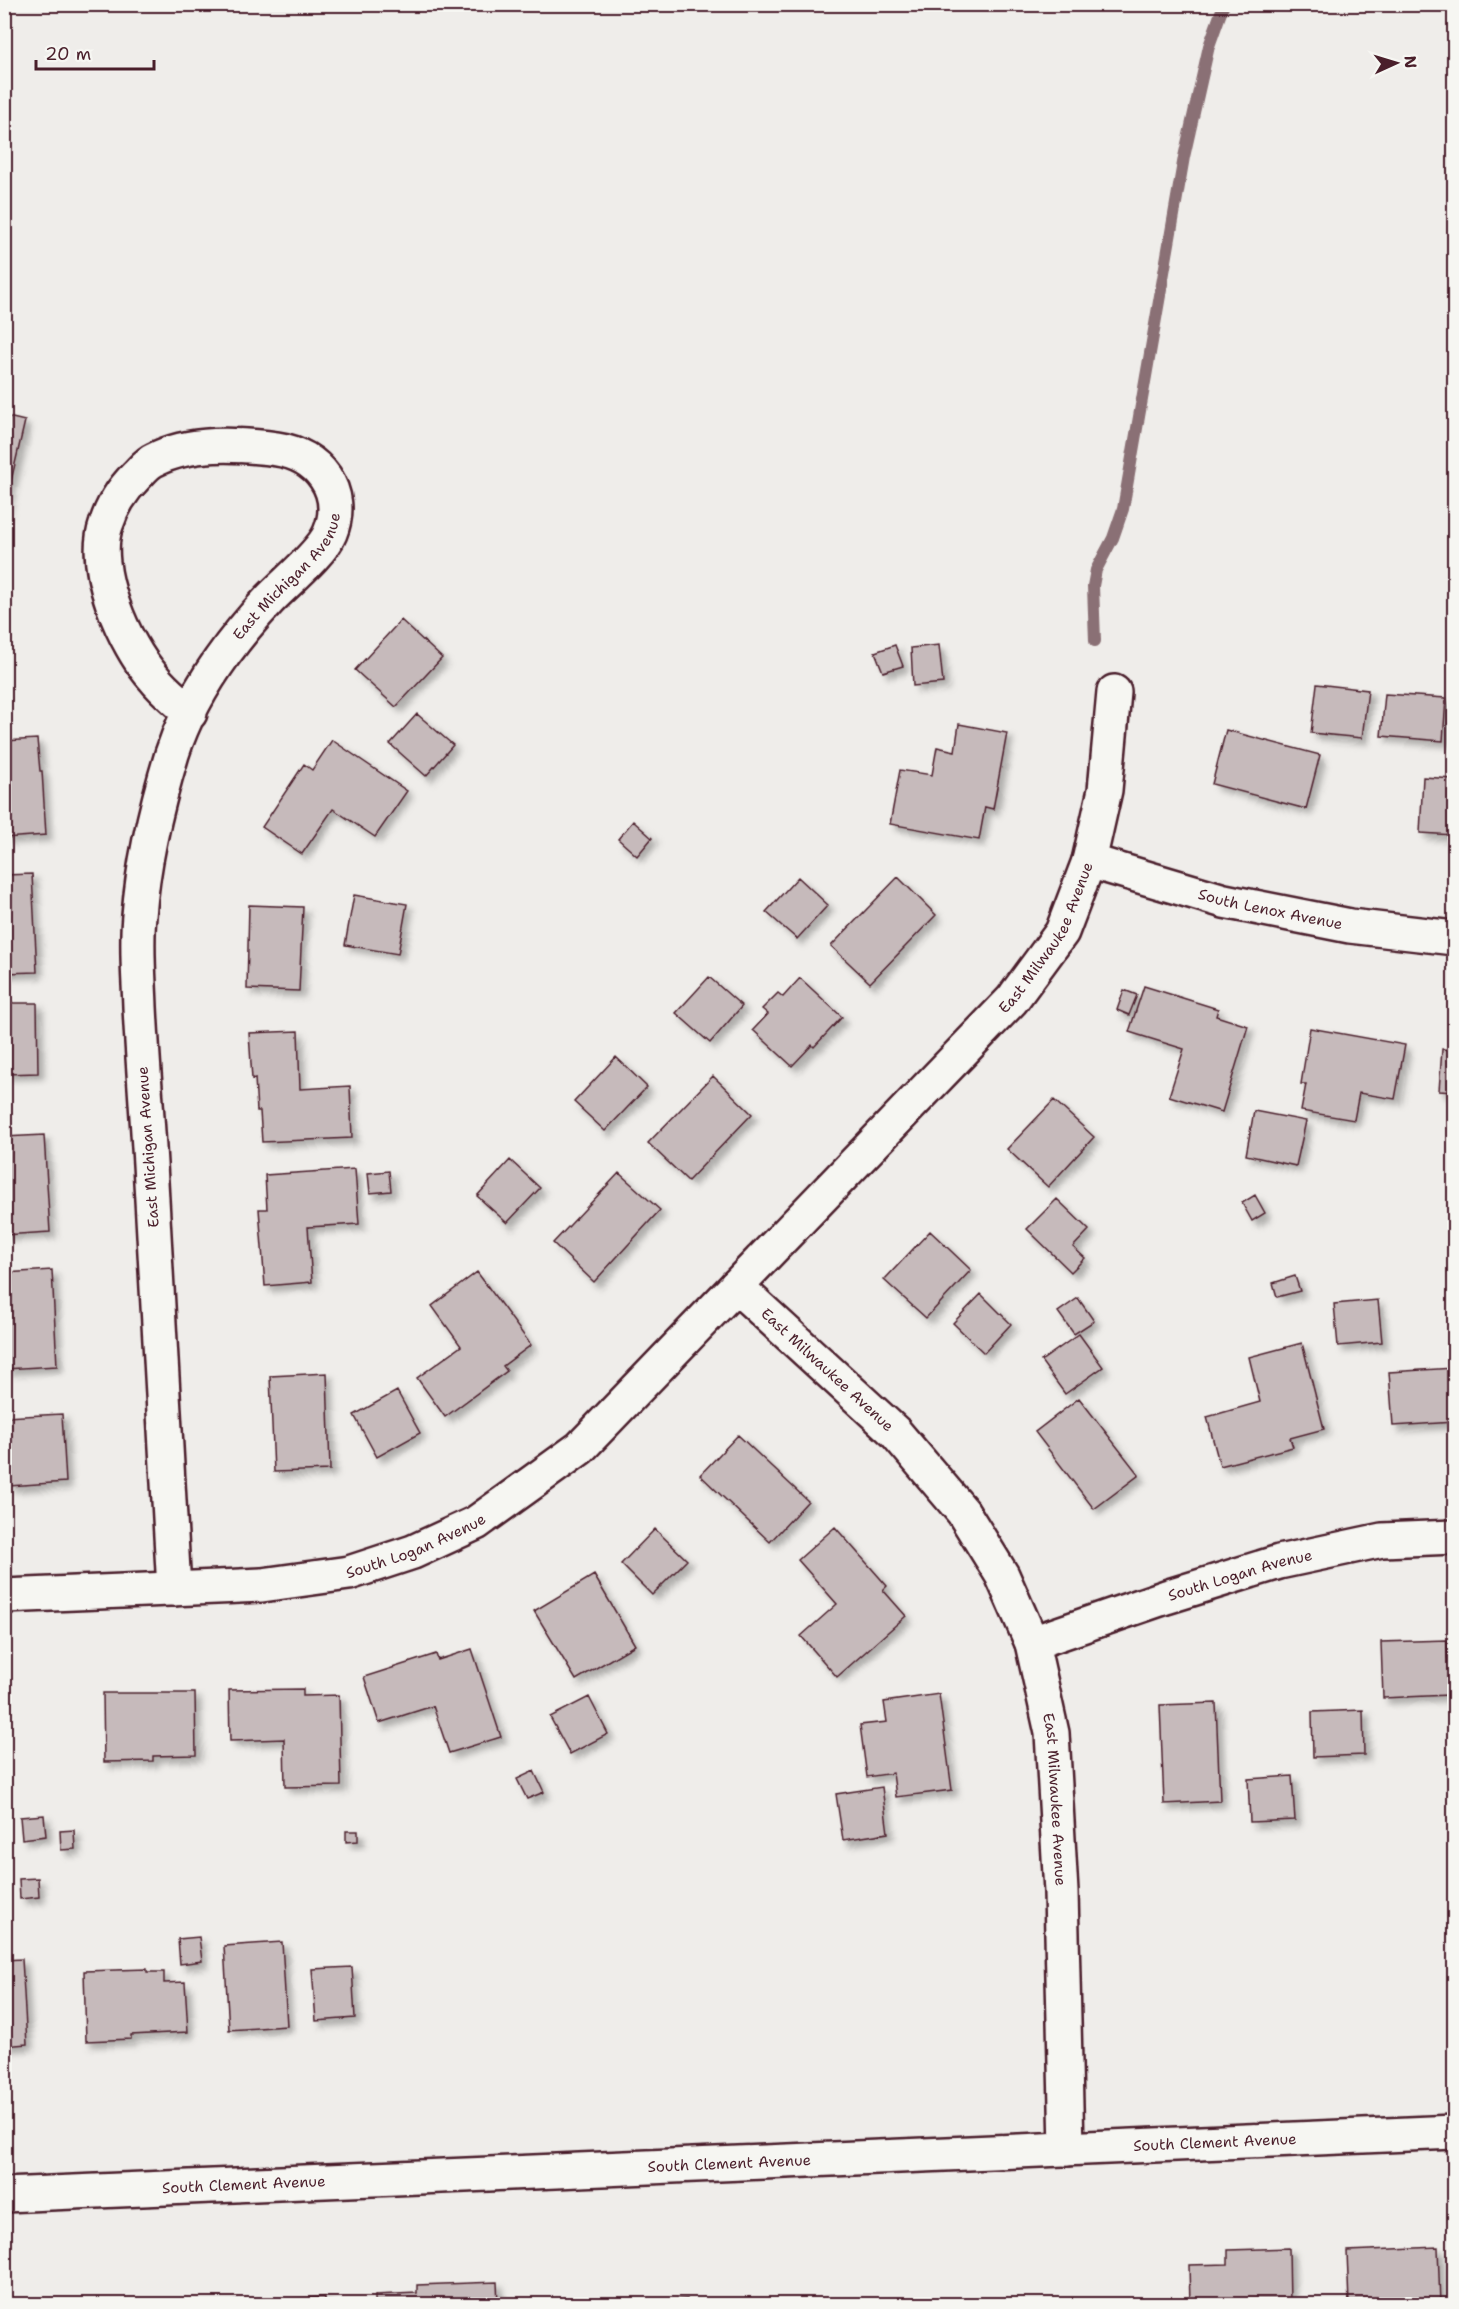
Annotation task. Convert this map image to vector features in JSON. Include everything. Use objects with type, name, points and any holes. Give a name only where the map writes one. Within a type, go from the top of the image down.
[{"type":"street","name":"East Michigan Avenue","points":[[174,1588],[143,1066],[138,921],[144,861],[174,750],[204,683],[265,604],[320,548],[330,533],[335,500],[328,479],[313,462],[291,452],[259,447],[220,446],[176,451],[150,461],[122,490],[104,528],[103,565],[113,608],[135,652],[153,677],[190,712]]},
{"type":"street","name":"East Milwaukee Avenue","points":[[1067,2150],[1061,1892],[1052,1733],[1032,1643],[1002,1575],[963,1512],[895,1432],[736,1286],[1012,1000],[1062,932],[1089,861],[1105,789],[1114,692]]},
{"type":"street","name":"South Lenox Avenue","points":[[1089,861],[1224,901],[1350,926],[1455,938]]},
{"type":"street","name":"South Logan Avenue","points":[[4,1596],[262,1585],[349,1573],[413,1552],[477,1523],[580,1448],[736,1286]]},
{"type":"street","name":"South Logan Avenue","points":[[1032,1643],[1166,1597],[1279,1562],[1382,1540],[1455,1537]]},
{"type":"street","name":"South Clement Avenue","points":[[4,2195],[1455,2132]]},
{"type":"building","points":[[4,416],[25,421],[4,511]]},
{"type":"building","points":[[401,620],[442,658],[396,707],[355,670]]},
{"type":"building","points":[[895,645],[903,666],[883,672],[875,652]]},
{"type":"building","points":[[939,645],[943,683],[913,686],[911,648]]},
{"type":"building","points":[[1317,684],[1368,690],[1362,738],[1311,733]]},
{"type":"building","points":[[1385,694],[1446,698],[1443,741],[1381,736]]},
{"type":"building","points":[[417,714],[453,745],[426,776],[390,744]]},
{"type":"building","points":[[959,724],[1007,733],[993,809],[985,807],[979,840],[890,824],[900,770],[932,775],[937,747],[955,751]]},
{"type":"building","points":[[1226,730],[1320,755],[1306,809],[1212,784]]},
{"type":"building","points":[[37,739],[40,771],[42,771],[46,835],[4,838],[4,741]]},
{"type":"building","points":[[332,740],[407,791],[375,837],[333,809],[302,854],[262,827],[304,764],[312,770]]},
{"type":"building","points":[[1423,777],[1454,779],[1454,835],[1420,833]]},
{"type":"building","points":[[633,821],[652,838],[637,856],[618,839]]},
{"type":"building","points":[[32,874],[37,972],[4,973],[4,875]]},
{"type":"building","points":[[798,877],[828,905],[797,939],[766,912]]},
{"type":"building","points":[[898,877],[936,915],[870,983],[831,946]]},
{"type":"building","points":[[354,895],[407,904],[398,954],[345,945]]},
{"type":"building","points":[[249,905],[303,907],[299,991],[247,989]]},
{"type":"building","points":[[709,977],[742,1006],[710,1043],[676,1013]]},
{"type":"building","points":[[800,978],[842,1017],[814,1047],[812,1045],[792,1066],[753,1030],[768,1014],[762,1009],[778,993],[783,997]]},
{"type":"building","points":[[1144,986],[1218,1009],[1216,1016],[1248,1026],[1222,1112],[1169,1096],[1184,1049],[1129,1032]]},
{"type":"building","points":[[1124,990],[1137,995],[1129,1015],[1117,1010]]},
{"type":"building","points":[[4,1003],[37,1003],[38,1073],[4,1074]]},
{"type":"building","points":[[1310,1028],[1405,1045],[1395,1099],[1359,1093],[1354,1120],[1301,1111],[1306,1084],[1301,1084]]},
{"type":"building","points":[[298,1031],[300,1089],[350,1086],[352,1138],[262,1142],[255,1078],[252,1079],[249,1033]]},
{"type":"building","points":[[1442,1049],[1454,1050],[1454,1092],[1439,1091]]},
{"type":"building","points":[[616,1057],[647,1087],[605,1131],[574,1102]]},
{"type":"building","points":[[713,1076],[752,1114],[688,1181],[648,1143]]},
{"type":"building","points":[[1054,1100],[1094,1137],[1048,1187],[1007,1149]]},
{"type":"building","points":[[1254,1111],[1306,1121],[1296,1166],[1246,1155]]},
{"type":"building","points":[[44,1135],[50,1232],[4,1235],[4,1137]]},
{"type":"building","points":[[510,1160],[540,1188],[507,1223],[477,1196]]},
{"type":"building","points":[[355,1169],[359,1224],[308,1227],[312,1282],[265,1286],[259,1209],[267,1209],[265,1175]]},
{"type":"building","points":[[389,1171],[391,1191],[370,1193],[368,1173]]},
{"type":"building","points":[[619,1173],[660,1210],[594,1282],[553,1243]]},
{"type":"building","points":[[1255,1195],[1265,1213],[1252,1221],[1242,1203]]},
{"type":"building","points":[[1057,1199],[1089,1230],[1073,1247],[1085,1258],[1071,1272],[1027,1229]]},
{"type":"building","points":[[930,1231],[971,1270],[926,1318],[884,1280]]},
{"type":"building","points":[[52,1270],[57,1366],[4,1369],[4,1273]]},
{"type":"building","points":[[477,1272],[531,1345],[503,1366],[507,1371],[445,1417],[417,1378],[461,1346],[432,1306]]},
{"type":"building","points":[[1295,1276],[1300,1291],[1277,1297],[1273,1283]]},
{"type":"building","points":[[981,1294],[1011,1324],[984,1353],[953,1323]]},
{"type":"building","points":[[1078,1298],[1094,1321],[1074,1334],[1058,1312]]},
{"type":"building","points":[[1378,1300],[1382,1342],[1338,1346],[1334,1304]]},
{"type":"building","points":[[1079,1334],[1103,1367],[1065,1394],[1041,1361]]},
{"type":"building","points":[[1302,1343],[1324,1429],[1290,1438],[1293,1447],[1220,1466],[1207,1417],[1260,1402],[1249,1357]]},
{"type":"building","points":[[1454,1368],[1454,1422],[1393,1426],[1389,1372]]},
{"type":"building","points":[[327,1373],[330,1470],[274,1472],[270,1376]]},
{"type":"building","points":[[397,1391],[420,1433],[377,1457],[354,1415]]},
{"type":"building","points":[[1079,1398],[1139,1475],[1094,1509],[1035,1432]]},
{"type":"building","points":[[62,1414],[66,1482],[9,1486],[5,1417]]},
{"type":"building","points":[[738,1435],[808,1501],[770,1542],[700,1475]]},
{"type":"building","points":[[835,1527],[887,1586],[883,1590],[906,1616],[837,1677],[801,1636],[837,1604],[798,1560]]},
{"type":"building","points":[[655,1529],[687,1560],[652,1595],[621,1564]]},
{"type":"building","points":[[594,1575],[635,1645],[576,1680],[534,1611]]},
{"type":"building","points":[[1447,1640],[1449,1695],[1383,1698],[1381,1642]]},
{"type":"building","points":[[472,1649],[501,1737],[449,1753],[433,1706],[379,1723],[364,1677],[436,1654],[438,1660]]},
{"type":"building","points":[[303,1689],[303,1696],[339,1695],[341,1786],[285,1787],[284,1739],[230,1741],[229,1690]]},
{"type":"building","points":[[103,1693],[195,1693],[196,1755],[153,1756],[153,1761],[104,1762]]},
{"type":"building","points":[[939,1694],[952,1790],[896,1797],[893,1773],[867,1777],[860,1725],[887,1722],[884,1702]]},
{"type":"building","points":[[589,1697],[608,1734],[570,1754],[550,1717]]},
{"type":"building","points":[[1216,1703],[1220,1801],[1164,1804],[1160,1705]]},
{"type":"building","points":[[1363,1710],[1364,1755],[1313,1757],[1312,1712]]},
{"type":"building","points":[[534,1771],[544,1792],[527,1799],[517,1779]]},
{"type":"building","points":[[1292,1776],[1295,1820],[1250,1822],[1248,1779]]},
{"type":"building","points":[[882,1787],[888,1833],[843,1840],[836,1794]]},
{"type":"building","points":[[44,1815],[46,1836],[22,1839],[20,1817]]},
{"type":"building","points":[[74,1830],[75,1849],[61,1850],[60,1831]]},
{"type":"building","points":[[346,1831],[358,1831],[358,1841],[346,1842]]},
{"type":"building","points":[[38,1878],[39,1897],[20,1899],[19,1879]]},
{"type":"building","points":[[199,1937],[202,1961],[180,1964],[178,1939]]},
{"type":"building","points":[[282,1942],[287,2026],[229,2030],[224,1946]]},
{"type":"building","points":[[22,1959],[27,2044],[4,2046],[4,1960]]},
{"type":"building","points":[[352,1967],[355,2018],[316,2021],[312,1969]]},
{"type":"building","points":[[147,1969],[147,1972],[164,1972],[164,1983],[185,1982],[188,2032],[131,2035],[131,2039],[86,2041],[84,1971]]},
{"type":"building","points":[[1438,2247],[1440,2304],[1349,2304],[1347,2251]]},
{"type":"building","points":[[1289,2248],[1290,2304],[1190,2304],[1189,2265],[1228,2264],[1228,2250]]},
{"type":"building","points":[[497,2282],[498,2304],[375,2304],[375,2295],[417,2293],[417,2285]]},
{"type":"building","points":[[325,2297],[325,2304],[189,2304]]},
{"type":"building","points":[[687,2299],[687,2304],[597,2304],[597,2303]]},
{"type":"waterway","points":[[1095,641],[1093,586],[1096,570],[1113,538],[1123,509],[1184,157],[1209,46],[1224,4]]}]
